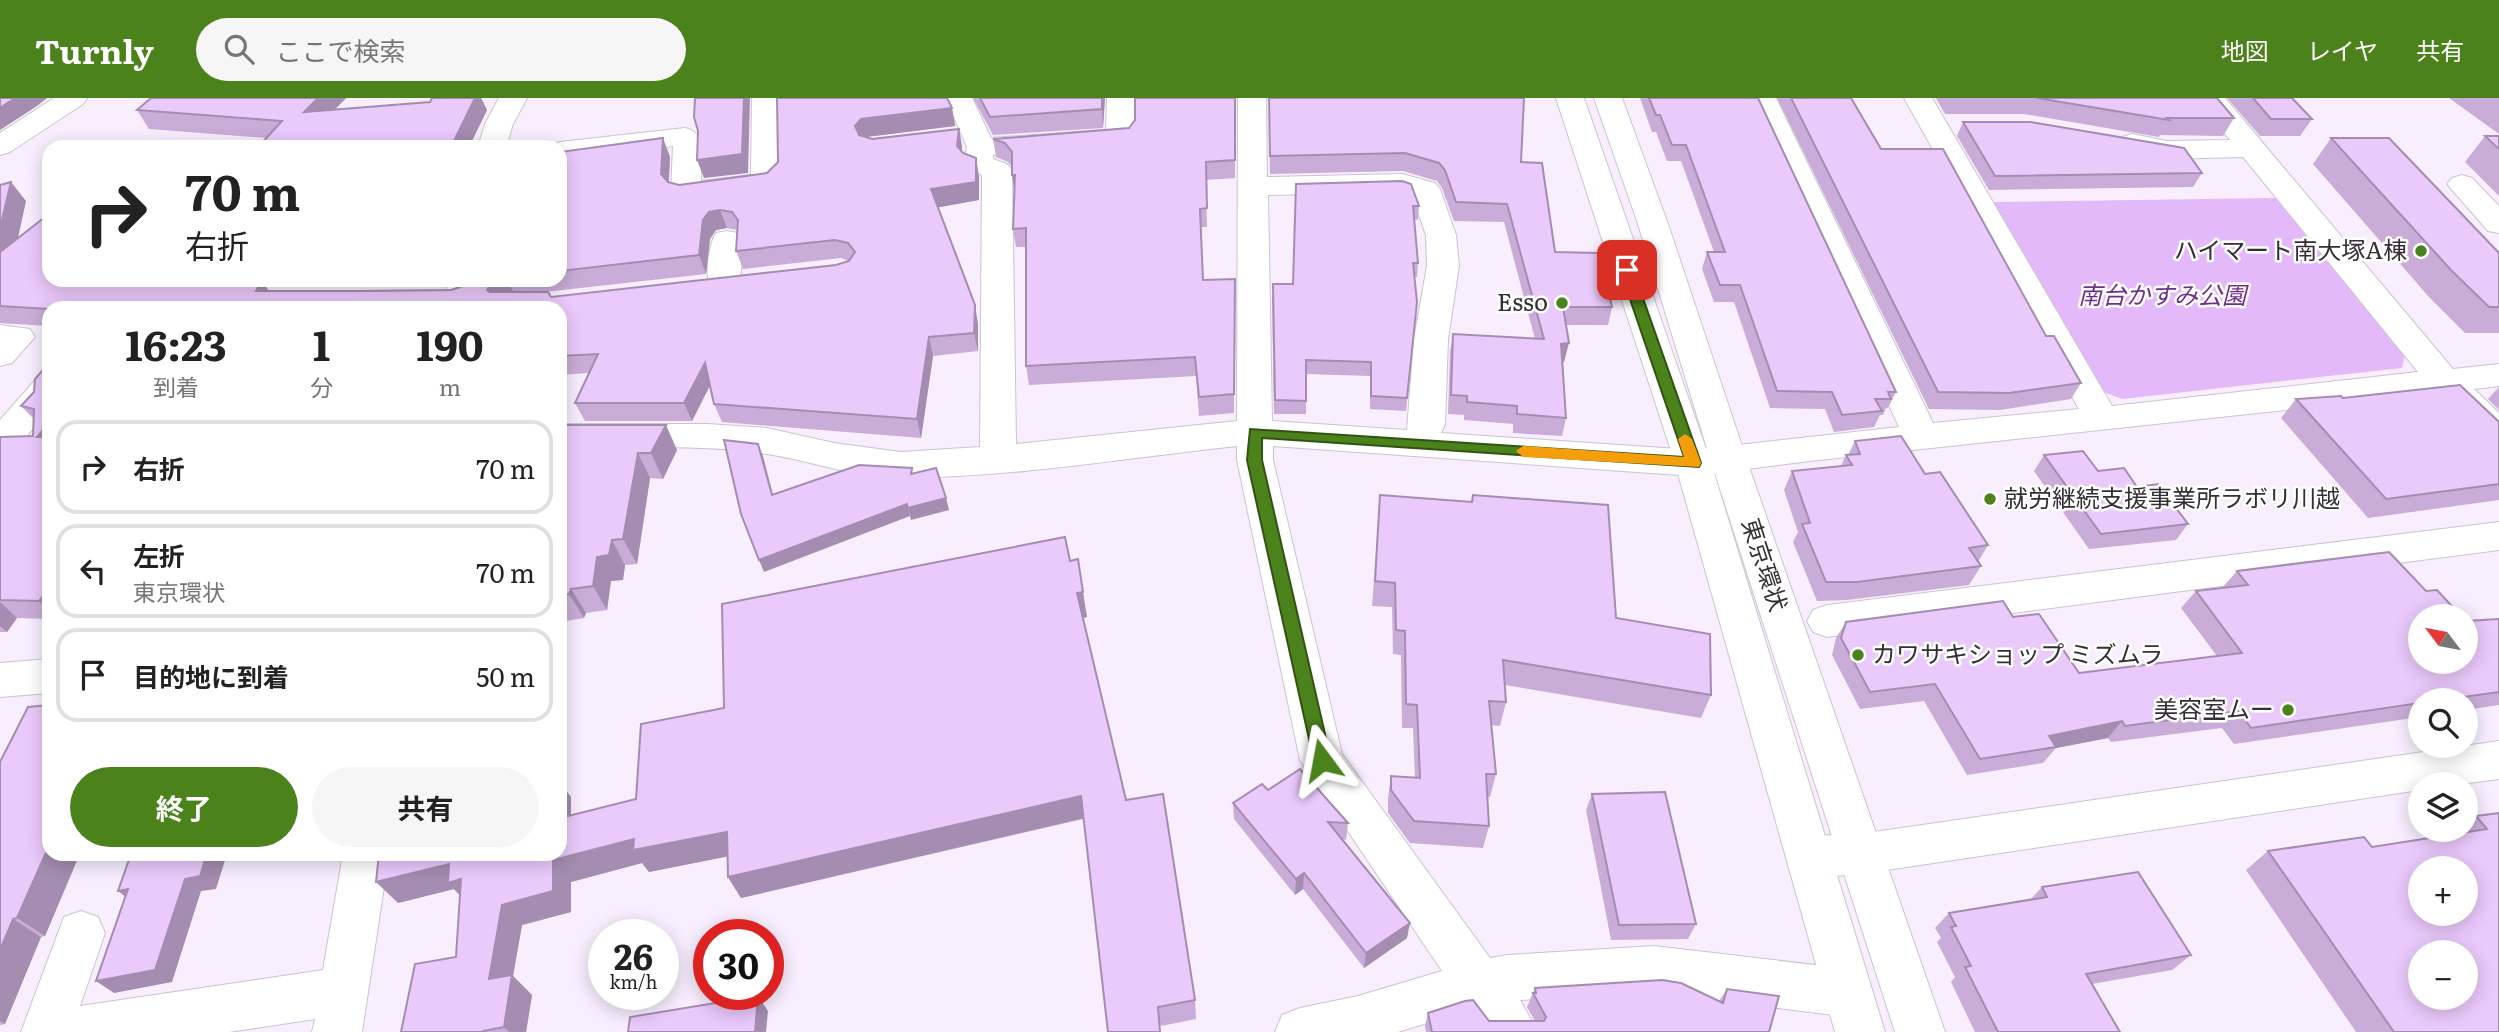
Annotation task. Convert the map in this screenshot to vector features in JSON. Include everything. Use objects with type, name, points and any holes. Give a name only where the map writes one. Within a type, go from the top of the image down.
[{"type":"main road","points":[[0,146],[73,98]]},
{"type":"main road","points":[[567,150],[685,136],[686,192],[761,183],[766,180],[766,98]]},
{"type":"main road","points":[[969,139],[1120,138],[1121,98]]},
{"type":"main road","points":[[1252,98],[1255,460],[1322,760],[1513,1032]]},
{"type":"main road","name":"東京環状","points":[[1570,98],[1860,854],[1920,1032]]},
{"type":"main road","name":"東京環状","points":[[1608,98],[1653,224],[1809,857],[1854,1012]]},
{"type":"main road","points":[[1762,98],[1921,436]]},
{"type":"main road","points":[[1918,98],[1947,125],[2102,419]]},
{"type":"main road","points":[[2210,98],[2445,382],[2499,433]]},
{"type":"main road","points":[[494,140],[499,124],[517,99]]},
{"type":"main road","points":[[934,99],[962,103],[977,163],[997,170],[998,459]]},
{"type":"main road","points":[[2102,138],[2168,150],[2252,149]]},
{"type":"main road","points":[[567,164],[647,153],[658,153],[667,158]]},
{"type":"main road","points":[[1253,186],[1402,183],[1425,188],[1441,235],[1443,266],[1431,340],[1427,424],[1419,444]]},
{"type":"main road","points":[[2462,184],[2499,224]]},
{"type":"main road","points":[[723,285],[727,240]]},
{"type":"main road","points":[[0,336],[18,337],[0,355]]},
{"type":"main road","points":[[567,436],[707,437],[767,441],[834,456],[901,466],[998,459],[1255,432],[1711,460],[2499,375]]},
{"type":"main road","points":[[1,440],[42,394]]},
{"type":"main road","points":[[1,440],[42,440]]},
{"type":"main road","points":[[1827,621],[2499,536]]},
{"type":"main road","points":[[0,680],[42,677]]},
{"type":"main road","points":[[1809,857],[1860,854],[2499,760]]},
{"type":"main road","points":[[71,1032],[339,1012],[365,861]]},
{"type":"main road","points":[[46,1032],[81,933]]},
{"type":"main road","points":[[1300,1032],[1357,1020],[1508,978],[1654,969],[1854,1012]]},
{"type":"green space","name":"南台かすみ公園","points":[[2276,198],[2405,355],[2402,368],[2122,399],[2104,392],[1993,202]]},
{"type":"building","points":[[0,98],[15,98],[0,108]]},
{"type":"building","points":[[151,98],[318,98],[304,112],[430,102],[432,98],[475,98],[454,140],[264,140],[282,121],[137,110]]},
{"type":"building","points":[[695,98],[744,98],[742,154],[697,160]]},
{"type":"building","points":[[777,98],[947,98],[952,108],[861,119],[855,126],[859,135],[872,139],[959,129],[957,146],[963,153],[976,158],[976,182],[931,189],[975,305],[974,333],[929,337],[917,419],[714,404],[705,363],[684,403],[575,403],[598,354],[567,356],[567,301],[42,301],[42,309],[0,306],[0,252],[42,219],[42,287],[258,287],[256,291],[358,291],[489,287],[487,290],[490,292],[548,292],[551,297],[836,265],[849,261],[855,252],[848,243],[835,240],[736,251],[738,220],[732,212],[720,210],[709,212],[703,220],[699,255],[567,270],[567,151],[663,138],[661,174],[668,182],[679,185],[767,173],[778,162]]},
{"type":"building","points":[[980,98],[1102,98],[1102,109],[990,117]]},
{"type":"building","points":[[1135,98],[1235,98],[1235,160],[1206,162],[1207,208],[1200,209],[1203,280],[1235,279],[1234,394],[1199,397],[1195,357],[1026,366],[1026,228],[1013,229],[1015,175],[1012,175],[1012,152],[1005,143],[993,139],[1129,128],[1135,120]]},
{"type":"building","points":[[1269,98],[1524,98],[1521,162],[1542,163],[1555,252],[1598,253],[1612,307],[1563,307],[1569,343],[1561,344],[1566,418],[1517,414],[1517,406],[1467,402],[1467,396],[1451,395],[1453,334],[1544,339],[1507,204],[1456,202],[1445,170],[1439,163],[1405,153],[1270,156]]},
{"type":"building","points":[[1649,98],[1758,98],[1896,392],[1888,392],[1891,399],[1875,399],[1882,411],[1842,415],[1832,392],[1777,391],[1740,285],[1720,285],[1707,252],[1725,252],[1686,145],[1672,145],[1660,115],[1656,115]]},
{"type":"building","points":[[1791,98],[1851,98],[1881,149],[1943,149],[2046,336],[2054,336],[2081,383],[2009,393],[1938,392]]},
{"type":"building","points":[[2037,98],[2217,98],[2234,118],[2167,118],[2169,120]]},
{"type":"building","points":[[2253,98],[2292,98],[2312,119],[2271,119]]},
{"type":"building","points":[[1963,122],[2031,122],[2184,148],[2202,173],[1995,176]]},
{"type":"building","points":[[2485,136],[2499,136],[2499,149]]},
{"type":"building","points":[[2331,138],[2389,138],[2499,253],[2499,307],[2489,307],[2451,270]]},
{"type":"building","points":[[1402,181],[1411,184],[1419,206],[1413,206],[1418,263],[1413,263],[1417,302],[1407,398],[1371,396],[1371,362],[1306,360],[1306,401],[1275,400],[1273,284],[1293,284],[1296,184]]},
{"type":"building","points":[[11,182],[0,228],[0,185]]},
{"type":"building","points":[[42,371],[42,431],[37,437],[42,437],[42,597],[39,601],[0,600],[0,437],[33,436],[34,409],[21,406],[34,392],[35,379]]},
{"type":"building","points":[[2460,385],[2499,422],[2499,484],[2386,499],[2296,399],[2343,398]]},
{"type":"building","points":[[567,425],[666,425],[651,453],[638,453],[623,539],[612,540],[609,555],[597,557],[593,586],[571,589],[569,594]]},
{"type":"building","points":[[1901,436],[1925,474],[1940,472],[1988,545],[1969,548],[1981,566],[1857,582],[1826,582],[1802,524],[1810,523],[1792,471],[1852,465],[1846,455],[1860,454],[1855,441]]},
{"type":"building","points":[[724,440],[758,444],[772,495],[859,465],[912,468],[911,474],[936,468],[946,498],[908,508],[907,504],[759,560],[741,514]]},
{"type":"building","points":[[2083,451],[2098,471],[2124,468],[2137,487],[2158,484],[2188,524],[2101,534],[2044,455]]},
{"type":"building","points":[[1380,495],[1472,502],[1473,495],[1608,505],[1616,618],[1710,634],[1711,695],[1503,660],[1506,702],[1489,701],[1496,774],[1486,774],[1489,826],[1414,821],[1391,790],[1391,776],[1420,778],[1417,705],[1406,704],[1405,631],[1396,630],[1395,583],[1375,581]]},
{"type":"building","points":[[1065,537],[1070,561],[1078,559],[1083,592],[1077,593],[1126,800],[1163,794],[1195,1000],[1158,1007],[1160,1032],[1108,1032],[1081,796],[728,877],[727,832],[633,850],[634,839],[567,856],[567,816],[636,799],[641,724],[724,708],[722,604]]},
{"type":"building","points":[[2389,552],[2426,591],[2437,590],[2450,604],[2408,604],[2408,674],[2478,674],[2478,620],[2499,619],[2499,692],[2478,695],[2478,688],[2408,688],[2408,705],[2251,728],[2238,711],[2125,726],[2122,721],[2049,736],[2056,747],[1980,759],[1935,684],[1870,692],[1841,638],[1846,622],[2003,601],[2013,617],[2039,614],[2079,673],[2242,653],[2196,591],[2248,585],[2237,571]]},
{"type":"building","points":[[42,706],[42,861],[0,950],[0,762],[28,707]]},
{"type":"building","points":[[1300,769],[1348,823],[1328,822],[1410,923],[1366,953],[1304,873],[1296,879],[1233,803],[1262,784],[1268,790]]},
{"type":"building","points":[[1665,792],[1696,924],[1619,925],[1592,794]]},
{"type":"building","points":[[2499,813],[2499,1032],[2394,1032],[2268,851],[2364,837],[2372,847],[2408,841],[2478,842],[2478,830],[2487,829],[2478,816]]},
{"type":"building","points":[[129,861],[205,861],[200,876],[185,879],[155,970],[96,981],[128,889],[118,891]]},
{"type":"building","points":[[378,861],[553,861],[553,891],[502,905],[489,979],[512,975],[504,1027],[483,1032],[401,1032],[415,964],[456,957],[461,879],[448,883],[449,864],[376,882]]},
{"type":"building","points":[[2138,872],[2191,955],[2086,974],[2120,1032],[1998,1032],[1965,967],[1971,966],[1951,927],[1956,926],[1949,913],[2047,897],[2042,887]]},
{"type":"building","points":[[1662,980],[1681,983],[1723,1003],[1727,989],[1779,996],[1769,1032],[1432,1032],[1428,1013],[1473,1000],[1489,1021],[1544,1021],[1546,1017],[1533,993],[1536,993],[1535,988]]},
{"type":"building","points":[[693,1007],[693,1010],[757,1010],[755,1032],[628,1032],[630,1017]]},
{"type":"slow traffic","points":[[1523,451],[1693,463],[1685,439]]},
{"type":"place","name":"ハイマート南大塚A棟","points":[[2421,251]]},
{"type":"place","name":"Esso","points":[[1562,303]]},
{"type":"place","name":"就労継続支援事業所ラボリ川越","points":[[1990,499]]},
{"type":"place","name":"カワサキショップ ミズムラ","points":[[1858,655]]},
{"type":"place","name":"美容室ムー","points":[[2288,710]]},
{"type":"route","points":[[1322,760],[1255,460],[1255,432],[1693,463],[1627,270]]}]
